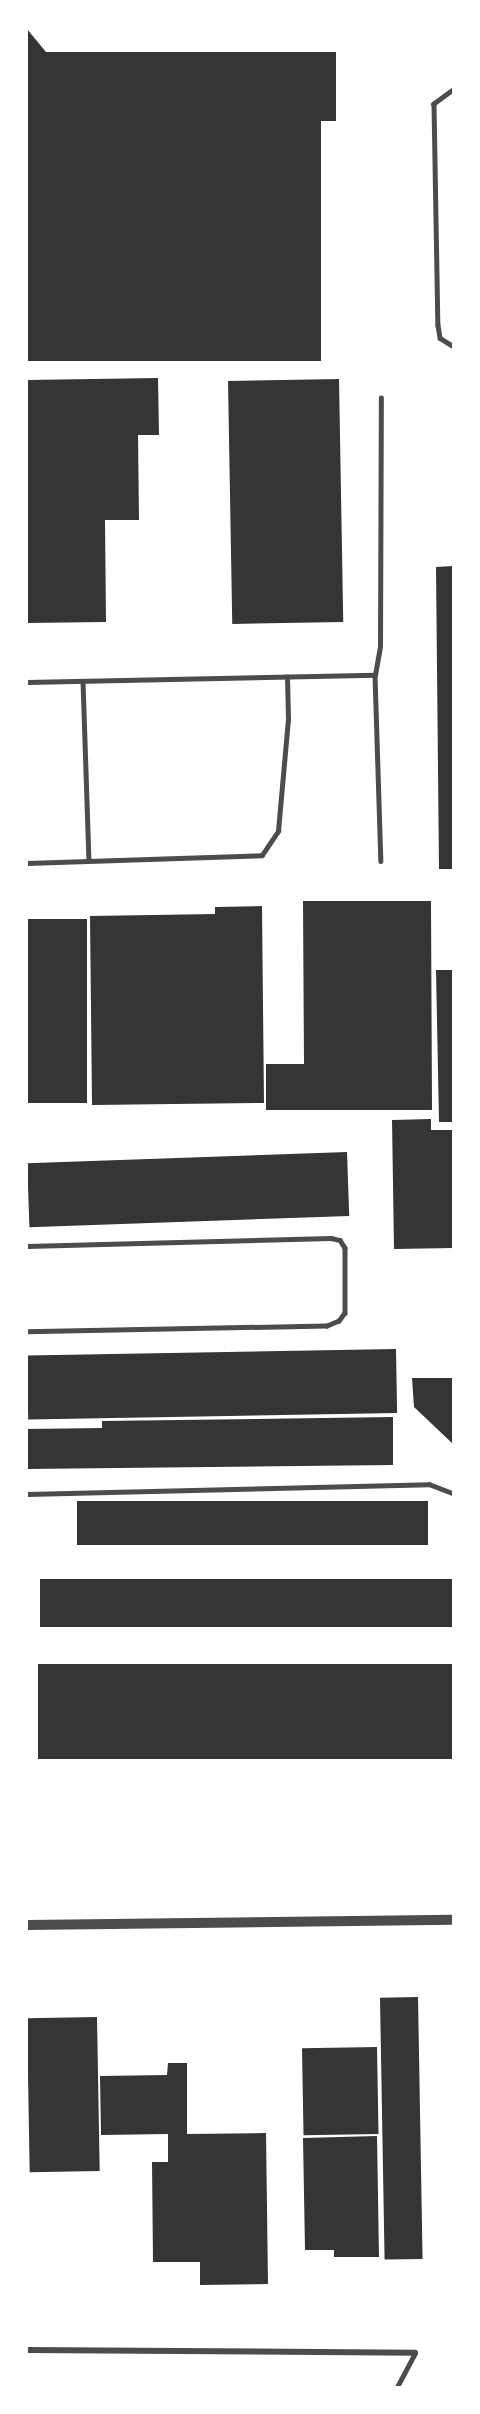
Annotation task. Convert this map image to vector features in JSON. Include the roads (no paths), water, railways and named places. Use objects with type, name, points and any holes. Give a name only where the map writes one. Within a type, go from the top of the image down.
[{"type":"street","points":[[27,1925],[453,1920]]},
{"type":"street","points":[[27,2350],[415,2353]]},
{"type":"lane","points":[[453,90],[434,104],[438,325],[440,338],[453,346]]},
{"type":"lane","points":[[381,398],[380,646],[375,675],[381,861]]},
{"type":"lane","points":[[27,682],[375,675]]},
{"type":"lane","points":[[27,863],[262,855],[278,831],[288,720],[287,677]]},
{"type":"lane","points":[[83,681],[89,861]]},
{"type":"lane","points":[[27,1246],[331,1239],[340,1240],[345,1248],[345,1313],[339,1322],[327,1326],[27,1332]]},
{"type":"lane","points":[[27,1494],[429,1484],[453,1493]]},
{"type":"lane","points":[[397,2387],[415,2353]]}]
